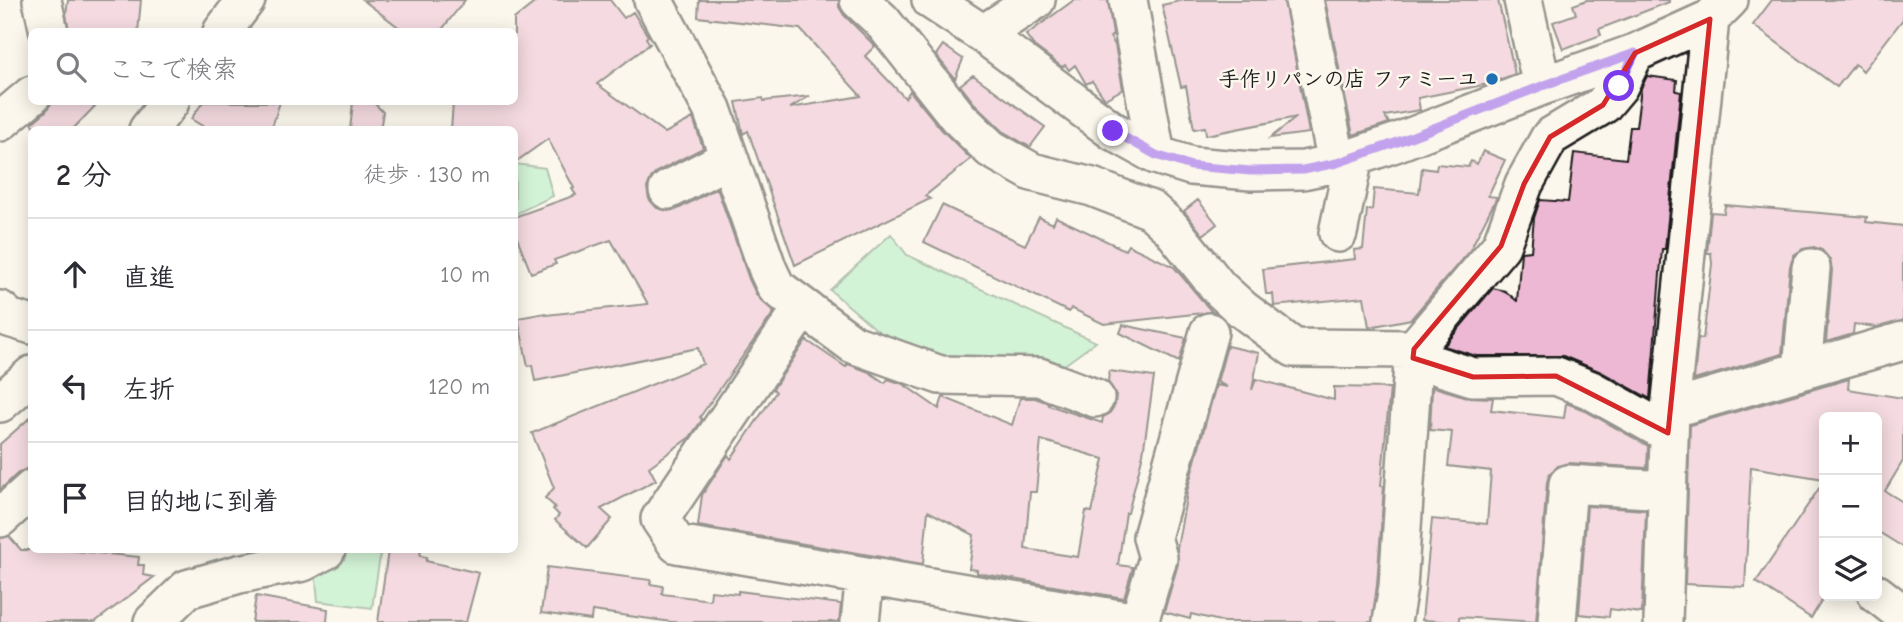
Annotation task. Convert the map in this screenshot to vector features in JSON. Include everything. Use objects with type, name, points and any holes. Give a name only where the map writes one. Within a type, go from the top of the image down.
[{"type":"street","points":[[41,0],[48,28]]},
{"type":"street","points":[[225,28],[246,0]]},
{"type":"street","points":[[653,0],[712,109],[776,287],[853,344],[940,374],[1039,377],[1096,398]]},
{"type":"street","points":[[859,0],[882,21],[958,117],[991,149],[1032,172],[1092,187],[1151,210],[1171,228],[1219,288],[1294,348],[1414,353],[1473,377],[1556,376],[1669,421],[1801,370],[1903,341]]},
{"type":"street","points":[[930,0],[983,34],[1113,131],[1156,155],[1191,166],[1251,171],[1303,170],[1346,160],[1635,53],[1719,9]]},
{"type":"street","points":[[983,34],[1036,0]]},
{"type":"street","points":[[1128,0],[1156,155]]},
{"type":"street","points":[[1304,0],[1346,160],[1338,233]]},
{"type":"street","points":[[1523,0],[1542,86]]},
{"type":"street","points":[[1663,622],[1669,421],[1719,9]]},
{"type":"street","points":[[1392,622],[1398,587],[1414,353],[1501,246],[1524,184],[1550,136],[1603,105],[1619,86],[1635,53]]},
{"type":"street","points":[[0,122],[28,98]]},
{"type":"street","points":[[151,126],[168,105]]},
{"type":"street","points":[[668,190],[729,158]]},
{"type":"street","points":[[1801,370],[1811,268]]},
{"type":"street","points":[[803,307],[660,519],[677,544],[1138,622],[1158,558],[1152,537],[1209,332]]},
{"type":"street","points":[[0,310],[9,318],[28,324]]},
{"type":"street","points":[[0,403],[28,378]]},
{"type":"street","points":[[1557,622],[1568,484],[1666,490]]},
{"type":"street","points":[[0,518],[28,493]]},
{"type":"street","points":[[153,622],[187,589],[239,574],[303,562],[320,553]]},
{"type":"street","points":[[860,622],[864,576]]},
{"type":"highlighted area","points":[[1710,19],[1668,433],[1556,376],[1473,377],[1413,358],[1414,349],[1501,246],[1524,184],[1550,137],[1603,105],[1635,53]]},
{"type":"green space","points":[[518,164],[545,168],[553,196],[518,213]]},
{"type":"green space","points":[[891,234],[907,255],[1096,342],[1063,366],[1021,358],[953,362],[884,336],[830,290]]},
{"type":"green space","points":[[344,553],[381,553],[372,608],[318,601],[315,570]]},
{"type":"building","points":[[68,0],[141,0],[138,28],[68,28],[66,14]]},
{"type":"building","points":[[363,0],[465,0],[443,28],[400,28]]},
{"type":"building","points":[[538,0],[610,0],[624,18],[633,12],[650,44],[597,84],[665,133],[693,118],[703,148],[658,171],[647,188],[649,199],[657,208],[668,211],[678,209],[717,188],[749,279],[757,296],[774,312],[700,417],[702,420],[690,437],[649,467],[656,480],[601,509],[612,519],[587,548],[555,520],[559,515],[545,498],[554,488],[532,433],[703,364],[698,348],[535,381],[532,365],[528,366],[518,318],[648,304],[611,240],[554,260],[556,264],[531,273],[518,240],[518,216],[576,195],[548,139],[518,160],[518,126],[451,126],[453,105],[518,105],[518,28],[514,28],[514,19]]},
{"type":"building","points":[[699,0],[839,0],[839,7],[844,15],[875,46],[865,56],[905,98],[910,91],[942,130],[971,159],[925,196],[930,199],[795,265],[748,131],[743,134],[736,102],[810,96],[790,108],[861,96],[800,29],[698,17]]},
{"type":"building","points":[[1074,0],[1108,0],[1113,35],[1110,37],[1115,45],[1123,89],[1105,99],[1092,81],[1086,84],[1075,65],[1069,70],[1065,65],[1062,67],[1034,46],[1026,35]]},
{"type":"building","points":[[1184,0],[1284,0],[1309,133],[1270,138],[1297,117],[1206,135],[1205,127],[1194,129],[1186,86],[1181,87],[1162,5]]},
{"type":"building","points":[[1325,0],[1498,0],[1515,74],[1488,84],[1418,98],[1420,110],[1385,116],[1389,123],[1353,135]]},
{"type":"building","points":[[1587,0],[1669,2],[1599,29],[1601,35],[1563,49],[1553,22],[1576,14],[1573,5]]},
{"type":"building","points":[[1772,0],[1903,0],[1903,19],[1863,71],[1855,64],[1837,87],[1753,25]]},
{"type":"building","points":[[943,45],[963,59],[955,79],[936,55]]},
{"type":"building","points":[[973,75],[1045,127],[1030,147],[1004,132],[974,103],[960,85]]},
{"type":"building","points":[[1647,76],[1677,80],[1676,91],[1681,92],[1665,249],[1662,249],[1650,399],[1601,372],[1563,356],[1476,356],[1444,346],[1493,288],[1505,291],[1517,301],[1521,252],[1531,251],[1534,218],[1540,200],[1568,202],[1574,153],[1626,159],[1630,127],[1636,127],[1641,88]]},
{"type":"building","points":[[50,105],[96,105],[76,126],[34,126],[32,123]]},
{"type":"building","points":[[201,105],[279,105],[272,126],[202,126],[191,119]]},
{"type":"building","points":[[353,105],[376,105],[383,112],[381,126],[350,126]]},
{"type":"building","points":[[1483,151],[1505,160],[1488,196],[1497,197],[1470,250],[1411,319],[1369,327],[1364,297],[1274,306],[1273,294],[1266,294],[1263,269],[1355,259],[1354,250],[1363,249],[1367,210],[1372,210],[1374,189],[1419,193],[1422,168],[1436,170],[1437,164],[1468,167],[1471,161],[1477,164]]},
{"type":"building","points":[[1198,200],[1217,224],[1203,235],[1184,211]]},
{"type":"building","points":[[942,205],[1025,245],[1039,217],[1053,224],[1056,217],[1125,250],[1128,245],[1174,267],[1212,312],[1104,324],[1071,308],[1069,312],[924,242]]},
{"type":"building","points":[[1725,205],[1867,217],[1866,222],[1903,226],[1903,321],[1877,327],[1854,324],[1853,334],[1826,342],[1832,270],[1830,260],[1822,250],[1814,247],[1803,249],[1794,255],[1790,266],[1782,354],[1694,380],[1698,338],[1703,339],[1712,264],[1711,253],[1707,253],[1711,212],[1724,213]]},
{"type":"building","points":[[1123,325],[1186,338],[1179,362],[1120,333]]},
{"type":"building","points":[[806,340],[846,367],[848,364],[869,372],[885,383],[888,379],[903,384],[939,409],[943,397],[1012,425],[1020,398],[1035,398],[1102,423],[1103,417],[1109,414],[1115,405],[1116,394],[1108,382],[1109,371],[1154,377],[1143,454],[1126,513],[1118,565],[1133,567],[1124,598],[977,573],[977,570],[969,569],[974,535],[928,511],[923,564],[698,526],[702,495],[728,455],[731,459],[776,392],[773,389]],"holes":[[[1041,440],[1104,459],[1092,512],[1086,511],[1078,557],[1025,549],[1030,492],[1036,492]]]},
{"type":"building","points":[[1227,346],[1259,353],[1252,390],[1256,379],[1334,400],[1334,387],[1390,388],[1381,486],[1384,486],[1377,585],[1372,622],[1224,622],[1191,614],[1190,619],[1164,612],[1178,564],[1177,548],[1188,487],[1216,385],[1227,387],[1217,382]]},
{"type":"building","points":[[1849,379],[1848,389],[1903,398],[1903,461],[1885,491],[1903,502],[1903,547],[1882,534],[1882,412],[1819,412],[1819,478],[1751,467],[1745,587],[1685,584],[1690,425]]},
{"type":"building","points":[[1434,387],[1467,397],[1493,398],[1491,410],[1564,418],[1566,403],[1582,409],[1648,446],[1647,468],[1569,463],[1558,466],[1550,473],[1547,482],[1536,622],[1459,617],[1459,622],[1422,620],[1432,519],[1487,524],[1491,471],[1448,466],[1452,432],[1430,430]]},
{"type":"building","points":[[28,420],[28,468],[18,473],[0,490],[0,444]]},
{"type":"building","points":[[1819,488],[1819,601],[1822,601],[1811,618],[1756,582]]},
{"type":"building","points":[[1587,506],[1646,510],[1642,613],[1610,609],[1609,617],[1579,614]]},
{"type":"building","points":[[9,536],[21,550],[28,550],[28,553],[97,553],[139,557],[138,565],[144,565],[143,575],[154,577],[95,622],[0,622],[0,538]]},
{"type":"building","points":[[388,553],[420,553],[420,556],[427,557],[426,561],[479,573],[466,622],[378,622]]},
{"type":"building","points":[[547,567],[651,580],[650,584],[663,586],[662,594],[710,600],[711,591],[738,594],[738,591],[841,604],[839,622],[672,622],[592,611],[591,620],[541,613]]},
{"type":"building","points":[[256,596],[328,609],[327,622],[252,622]]},
{"type":"place","name":"手作リパンの店 ファミーユ","points":[[1492,79]]},
{"type":"route","points":[[1113,131],[1156,155],[1191,166],[1251,171],[1303,170],[1337,163],[1395,143],[1635,53],[1619,86]]}]
